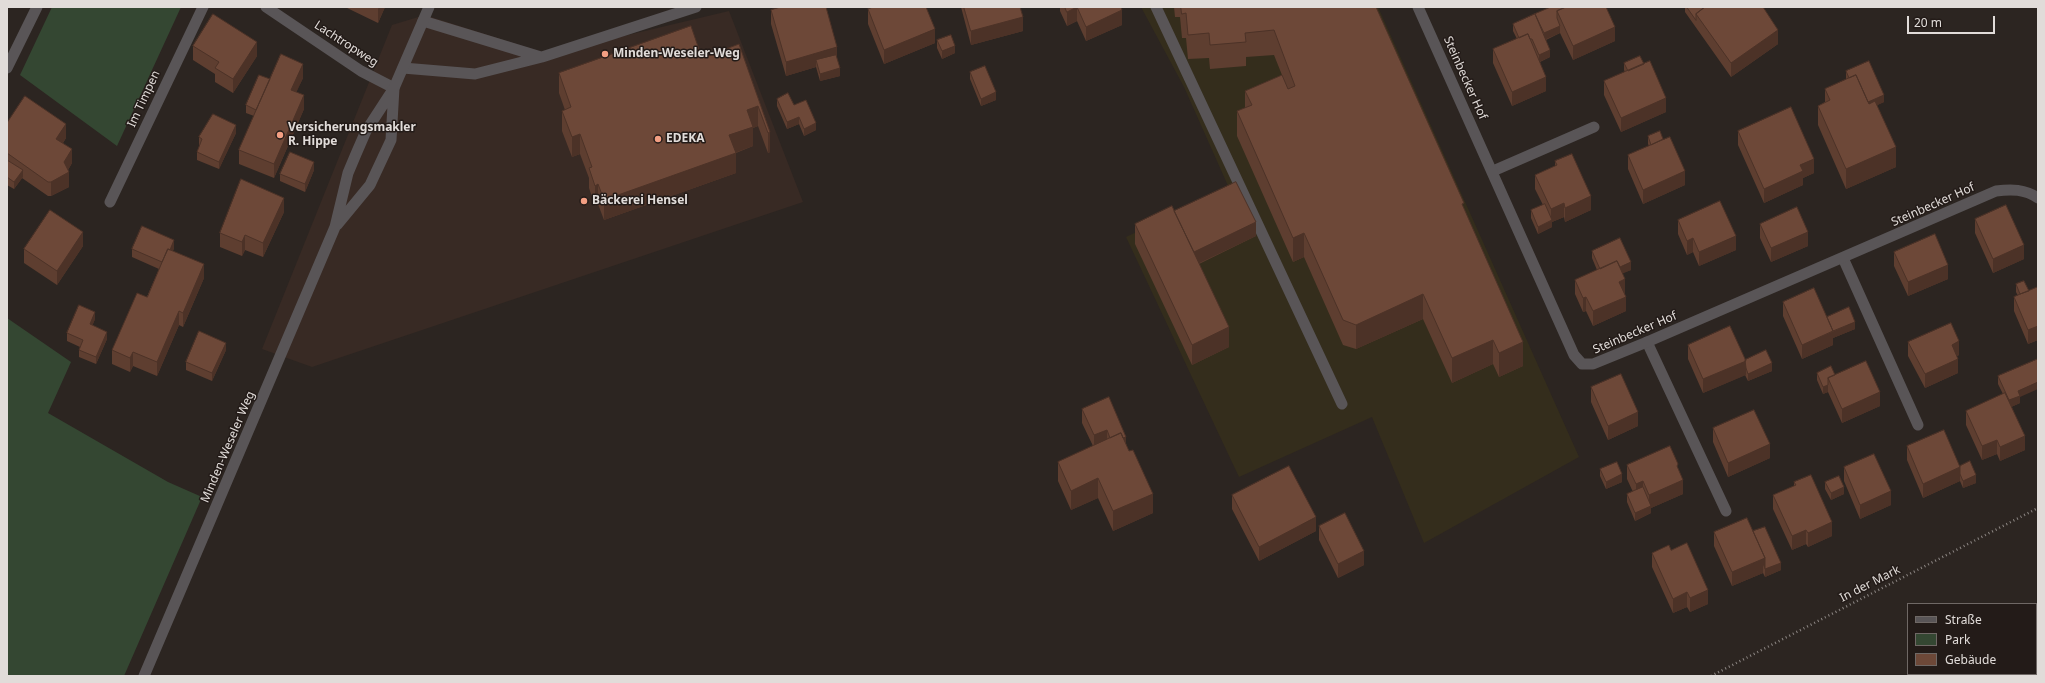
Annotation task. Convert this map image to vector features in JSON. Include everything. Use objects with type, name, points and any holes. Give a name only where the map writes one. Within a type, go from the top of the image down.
[{"type":"street","points":[[7,68],[37,7]]},
{"type":"street","name":"Im Timpen","points":[[110,202],[202,7]]},
{"type":"street","name":"Lachtropweg","points":[[266,7],[361,71],[394,88]]},
{"type":"street","name":"Minden-Weseler Weg","points":[[144,676],[335,228],[348,173],[356,154],[366,131],[394,88],[429,7]]},
{"type":"street","points":[[402,68],[475,74],[542,57],[696,7]]},
{"type":"street","points":[[1156,7],[1342,404]]},
{"type":"street","name":"Steinbecker Hof","points":[[1418,7],[1577,360],[1582,364],[1593,364],[1647,342],[1996,192],[2017,190],[2030,193],[2038,198]]},
{"type":"street","points":[[423,21],[542,57]]},
{"type":"street","name":"Minden-Weseler Weg","points":[[335,228],[370,185],[391,140],[394,88]]},
{"type":"street","points":[[1493,172],[1594,127]]},
{"type":"street","points":[[1843,258],[1918,425]]},
{"type":"street","points":[[1647,342],[1726,511]]},
{"type":"path","name":"In der Mark","points":[[1711,676],[2038,508]]},
{"type":"shaded area","points":[[1141,7],[1378,7],[1579,457],[1424,543],[1372,417],[1239,477],[1126,237],[1229,188],[1184,87]]},
{"type":"shaded area","points":[[729,11],[803,202],[312,367],[262,349],[392,25],[425,15],[548,54]]},
{"type":"green space","points":[[52,7],[181,7],[117,146],[20,75]]},
{"type":"green space","points":[[7,318],[71,362],[48,413],[168,482],[202,497],[124,676],[7,676]]},
{"type":"building","points":[[781,7],[826,7],[837,47],[786,62],[771,10]]},
{"type":"building","points":[[874,7],[926,7],[935,29],[884,50],[868,9]]},
{"type":"building","points":[[964,7],[1020,7],[1023,17],[971,31]]},
{"type":"building","points":[[1065,7],[1077,7],[1067,12]]},
{"type":"building","points":[[1077,7],[1121,7],[1122,10],[1086,27]]},
{"type":"building","points":[[1181,7],[1376,7],[1464,203],[1462,204],[1523,342],[1499,353],[1493,340],[1452,358],[1423,294],[1356,325],[1343,320],[1304,233],[1293,238],[1237,111],[1252,105],[1245,91],[1282,75],[1288,89],[1295,86],[1274,30],[1245,33],[1246,42],[1210,45],[1209,33],[1188,35],[1186,13],[1182,14]]},
{"type":"building","points":[[1551,7],[1566,7],[1557,11],[1557,18],[1560,26],[1544,33],[1535,14]]},
{"type":"building","points":[[1566,7],[1606,7],[1615,27],[1573,46],[1557,11]]},
{"type":"building","points":[[1687,7],[1705,7],[1696,14],[1696,20]]},
{"type":"building","points":[[1705,7],[1763,7],[1778,30],[1731,63],[1696,14]]},
{"type":"building","points":[[213,14],[257,42],[233,79],[215,68],[219,62],[193,46]]},
{"type":"building","points":[[1535,14],[1550,50],[1539,55],[1532,39],[1530,39],[1528,34],[1519,38],[1513,24]]},
{"type":"building","name":"EDEKA","points":[[691,26],[702,58],[739,44],[770,132],[768,133],[758,106],[747,110],[753,127],[729,135],[736,153],[604,200],[598,184],[595,186],[589,168],[592,167],[580,134],[572,137],[562,111],[571,107],[559,73]]},
{"type":"building","points":[[1528,34],[1546,77],[1512,92],[1493,49]]},
{"type":"building","points":[[951,35],[955,46],[942,51],[937,40]]},
{"type":"building","points":[[281,54],[303,64],[291,90],[304,95],[274,164],[239,150]]},
{"type":"building","points":[[836,55],[840,68],[820,74],[816,60]]},
{"type":"building","points":[[1640,56],[1644,64],[1628,71],[1624,63]]},
{"type":"building","points":[[1650,61],[1666,98],[1621,118],[1604,81]]},
{"type":"building","points":[[1869,61],[1884,95],[1868,102],[1856,75],[1849,78],[1846,71]]},
{"type":"building","points":[[985,66],[996,92],[981,99],[970,72]]},
{"type":"building","points":[[259,75],[270,79],[256,110],[246,105]]},
{"type":"building","points":[[1856,75],[1869,104],[1875,101],[1896,147],[1846,169],[1818,106],[1830,100],[1825,89]]},
{"type":"building","points":[[788,93],[794,105],[806,100],[816,123],[804,129],[799,117],[787,122],[777,99]]},
{"type":"building","points":[[25,96],[66,124],[56,139],[72,149],[64,162],[69,172],[51,182],[48,182],[7,153],[7,123]]},
{"type":"building","points":[[1791,107],[1814,159],[1800,165],[1803,171],[1764,189],[1738,131]]},
{"type":"building","points":[[213,114],[236,125],[219,162],[197,152],[202,139],[199,137]]},
{"type":"building","points":[[1660,131],[1663,139],[1651,145],[1648,136]]},
{"type":"building","points":[[1670,137],[1685,171],[1643,190],[1628,155]]},
{"type":"building","points":[[290,152],[314,162],[305,184],[280,174]]},
{"type":"building","points":[[1572,154],[1591,196],[1565,208],[1564,203],[1551,209],[1535,175],[1557,165],[1555,161]]},
{"type":"building","points":[[7,160],[23,170],[14,182],[7,177]]},
{"type":"building","points":[[241,179],[284,198],[263,243],[245,235],[242,242],[220,233]]},
{"type":"building","points":[[1236,182],[1256,222],[1194,252],[1174,211]]},
{"type":"building","points":[[1720,201],[1736,236],[1699,252],[1693,238],[1687,241],[1678,220]]},
{"type":"building","points":[[1545,204],[1552,220],[1538,227],[1531,210]]},
{"type":"building","points":[[2006,205],[2024,245],[1993,259],[1975,219]]},
{"type":"building","points":[[1172,206],[1229,327],[1192,345],[1135,224]]},
{"type":"building","points":[[1797,207],[1808,232],[1771,248],[1760,224]]},
{"type":"building","points":[[50,210],[83,232],[57,271],[24,249]]},
{"type":"building","points":[[142,226],[174,240],[170,250],[168,249],[162,262],[132,249]]},
{"type":"building","points":[[1935,234],[1948,265],[1908,282],[1894,252]]},
{"type":"building","points":[[1620,238],[1631,262],[1620,267],[1617,261],[1600,269],[1592,251]]},
{"type":"building","points":[[168,249],[204,264],[183,313],[179,311],[157,362],[133,352],[130,358],[112,350],[137,293],[147,297]]},
{"type":"building","points":[[1617,261],[1625,279],[1619,282],[1626,297],[1593,311],[1586,297],[1583,298],[1575,280]]},
{"type":"building","points":[[2024,281],[2029,291],[2020,294],[2016,284]]},
{"type":"building","points":[[2038,287],[2038,326],[2028,330],[2014,297]]},
{"type":"building","points":[[1814,288],[1833,331],[1802,345],[1783,302]]},
{"type":"building","points":[[79,305],[95,312],[90,324],[107,332],[96,357],[79,350],[83,340],[67,333]]},
{"type":"building","points":[[1849,307],[1855,322],[1833,331],[1827,317]]},
{"type":"building","points":[[1951,323],[1959,341],[1952,345],[1958,359],[1925,374],[1908,342]]},
{"type":"building","points":[[1730,326],[1746,361],[1703,379],[1688,345]]},
{"type":"building","points":[[199,331],[226,343],[212,373],[186,362]]},
{"type":"building","points":[[1766,350],[1772,363],[1748,374],[1745,360]]},
{"type":"building","points":[[2038,359],[2038,382],[2018,391],[2020,396],[2009,400],[1998,376]]},
{"type":"building","points":[[1866,361],[1880,392],[1842,409],[1828,378]]},
{"type":"building","points":[[1831,366],[1835,375],[1828,378],[1828,385],[1823,387],[1817,373]]},
{"type":"building","points":[[1621,374],[1638,412],[1608,426],[1591,387]]},
{"type":"building","points":[[2005,393],[2025,436],[2000,447],[1997,440],[1982,446],[1966,411]]},
{"type":"building","points":[[1109,397],[1126,437],[1123,438],[1121,433],[1110,438],[1107,430],[1094,435],[1082,409]]},
{"type":"building","points":[[1754,410],[1770,444],[1728,463],[1713,428]]},
{"type":"building","points":[[1944,430],[1960,467],[1923,484],[1907,446]]},
{"type":"building","points":[[1121,433],[1129,451],[1133,450],[1153,494],[1113,511],[1098,478],[1071,491],[1058,462]]},
{"type":"building","points":[[1670,446],[1683,480],[1649,495],[1643,481],[1636,484],[1627,465]]},
{"type":"building","points":[[1874,454],[1891,491],[1860,505],[1844,467]]},
{"type":"building","points":[[1970,461],[1976,475],[1963,481],[1960,474],[1960,466]]},
{"type":"building","points":[[1617,462],[1622,474],[1606,482],[1600,469]]},
{"type":"building","points":[[1289,466],[1316,517],[1259,547],[1232,495]]},
{"type":"building","points":[[1811,475],[1832,522],[1808,533],[1806,530],[1792,536],[1773,495],[1796,485],[1794,482]]},
{"type":"building","points":[[1839,476],[1844,487],[1831,493],[1825,482]]},
{"type":"building","points":[[1643,487],[1651,506],[1635,513],[1627,494]]},
{"type":"building","points":[[1345,513],[1364,551],[1338,564],[1319,526]]},
{"type":"building","points":[[1747,518],[1765,558],[1732,572],[1714,532]]},
{"type":"building","points":[[1765,527],[1781,563],[1765,569],[1765,558],[1753,531]]},
{"type":"building","points":[[1687,543],[1708,590],[1690,598],[1687,592],[1673,599],[1652,553],[1669,545],[1671,550]]},
{"type":"place","name":"Minden-Weseler-Weg","points":[[605,54]]},
{"type":"place","name":"Versicherungsmakler R. Hippe","points":[[280,135]]},
{"type":"place","name":"EDEKA","points":[[658,139]]},
{"type":"place","name":"Bäckerei Hensel","points":[[584,201]]}]
